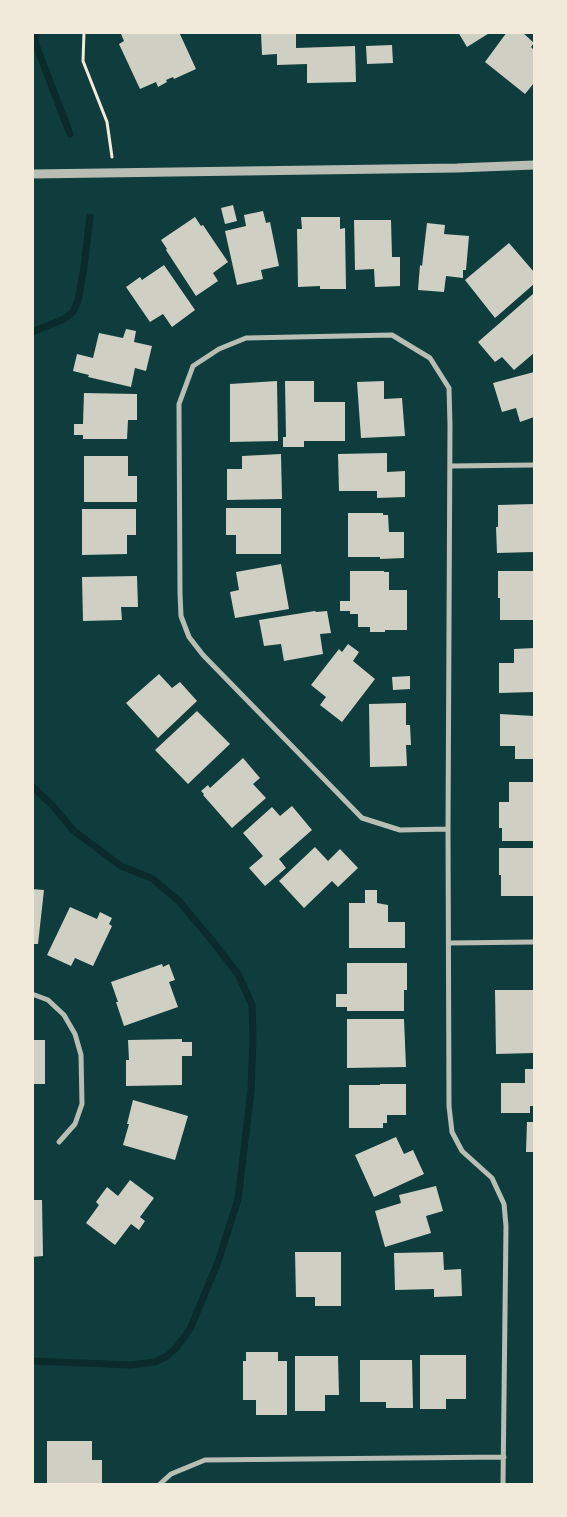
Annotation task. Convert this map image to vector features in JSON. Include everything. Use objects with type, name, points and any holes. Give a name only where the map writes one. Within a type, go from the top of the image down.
[{"type":"street","points":[[32,174],[534,165]]},
{"type":"street","points":[[448,829],[400,830],[362,818],[203,654],[189,637],[181,616],[180,593],[179,404],[193,366],[219,349],[246,338],[392,335],[430,358],[449,388],[448,829],[450,1106],[452,1132],[462,1151],[492,1178],[504,1204],[506,1226],[504,1484]]},
{"type":"street","points":[[450,466],[534,465]]},
{"type":"street","points":[[449,943],[534,942]]},
{"type":"street","points":[[32,994],[48,1000],[64,1015],[75,1034],[81,1055],[82,1104],[75,1124],[59,1142]]},
{"type":"street","points":[[160,1484],[171,1474],[205,1460],[504,1457]]},
{"type":"path","points":[[84,32],[83,61],[107,122],[115,173]]},
{"type":"building","points":[[124,32],[179,32],[196,69],[174,79],[173,77],[166,80],[167,82],[158,87],[156,82],[140,89],[119,44],[124,41],[121,34]]},
{"type":"building","points":[[261,32],[296,32],[296,48],[355,46],[356,82],[307,83],[307,64],[277,65],[277,54],[262,55]]},
{"type":"building","points":[[458,32],[491,32],[467,47]]},
{"type":"building","points":[[507,32],[522,32],[534,43],[531,47],[534,50],[534,83],[525,94],[485,62]]},
{"type":"building","points":[[392,45],[393,63],[367,64],[366,46]]},
{"type":"building","points":[[233,205],[237,221],[225,224],[221,208]]},
{"type":"building","points":[[263,211],[266,223],[270,222],[279,266],[261,270],[263,279],[237,285],[225,231],[246,226],[244,215]]},
{"type":"building","points":[[195,217],[201,226],[203,225],[228,262],[213,273],[218,281],[196,296],[161,240]]},
{"type":"building","points":[[301,217],[340,217],[340,229],[345,228],[346,289],[320,289],[320,286],[298,287],[297,229],[302,229]]},
{"type":"building","points":[[354,220],[391,220],[392,257],[400,257],[400,286],[375,287],[374,269],[355,270]]},
{"type":"building","points":[[427,223],[445,225],[444,234],[469,236],[466,270],[463,270],[463,278],[446,276],[444,292],[418,290]]},
{"type":"building","points":[[509,243],[534,272],[534,284],[495,318],[465,280]]},
{"type":"building","points":[[164,265],[195,310],[172,327],[163,314],[150,322],[126,287],[140,277],[142,280]]},
{"type":"building","points":[[534,293],[534,353],[514,370],[502,357],[495,362],[478,342]]},
{"type":"building","points":[[126,329],[136,331],[134,342],[152,346],[146,371],[135,368],[131,387],[88,377],[89,375],[73,371],[77,354],[93,358],[99,333],[123,338]]},
{"type":"building","points":[[534,372],[534,417],[520,422],[516,408],[502,412],[493,383]]},
{"type":"building","points":[[277,381],[278,441],[230,442],[230,384]]},
{"type":"building","points":[[285,381],[314,381],[314,402],[345,402],[345,441],[304,441],[304,447],[283,447],[283,437],[286,437]]},
{"type":"building","points":[[384,381],[384,399],[402,398],[405,436],[361,438],[357,382]]},
{"type":"building","points":[[84,393],[137,394],[137,420],[128,420],[127,439],[83,439],[83,435],[74,435],[74,424],[83,424]]},
{"type":"building","points":[[387,453],[387,472],[405,471],[405,497],[377,498],[377,491],[339,491],[338,454]]},
{"type":"building","points":[[281,454],[282,499],[227,500],[227,469],[242,469],[242,456]]},
{"type":"building","points":[[84,456],[128,456],[128,476],[137,476],[137,502],[84,502]]},
{"type":"building","points":[[534,504],[534,552],[497,553],[496,527],[498,527],[498,505]]},
{"type":"building","points":[[226,508],[281,508],[281,554],[236,554],[236,535],[226,535]]},
{"type":"building","points":[[82,509],[136,509],[136,535],[127,535],[127,554],[82,555]]},
{"type":"building","points":[[348,513],[383,513],[383,515],[388,515],[389,532],[404,532],[404,558],[348,557]]},
{"type":"building","points":[[281,564],[289,609],[235,618],[230,592],[239,590],[236,572]]},
{"type":"building","points":[[350,571],[389,572],[389,590],[407,590],[407,630],[370,632],[370,627],[358,627],[358,614],[350,614],[350,611],[340,611],[340,601],[350,601]]},
{"type":"building","points":[[498,571],[534,571],[534,620],[500,620]]},
{"type":"building","points":[[137,576],[138,607],[121,607],[122,620],[83,621],[82,577]]},
{"type":"building","points":[[315,611],[327,611],[331,633],[320,634],[323,654],[284,661],[281,644],[264,646],[259,620]]},
{"type":"building","points":[[348,644],[359,652],[353,661],[375,679],[342,722],[320,705],[326,697],[311,685],[339,649],[342,652]]},
{"type":"building","points":[[534,648],[534,692],[499,693],[499,663],[514,663],[514,649]]},
{"type":"building","points":[[159,674],[172,688],[180,682],[197,701],[158,738],[126,703]]},
{"type":"building","points":[[410,676],[410,689],[393,690],[392,677]]},
{"type":"building","points":[[406,703],[406,725],[410,725],[411,745],[406,745],[407,766],[370,767],[369,704]]},
{"type":"building","points":[[197,711],[230,744],[188,784],[155,750]]},
{"type":"building","points":[[500,714],[534,716],[534,759],[515,759],[515,746],[500,746]]},
{"type":"building","points":[[243,758],[260,778],[253,784],[266,798],[232,828],[201,791],[208,785],[210,788]]},
{"type":"building","points":[[509,782],[534,782],[534,841],[502,841],[502,828],[499,828],[499,802],[509,802]]},
{"type":"building","points":[[292,806],[312,830],[279,859],[286,868],[265,886],[249,868],[263,856],[243,833],[272,807],[280,816]]},
{"type":"building","points":[[315,847],[328,861],[340,849],[358,868],[338,887],[332,881],[304,908],[279,881]]},
{"type":"building","points":[[499,848],[534,848],[534,896],[501,896]]},
{"type":"building","points":[[32,889],[44,890],[38,944],[32,944]]},
{"type":"building","points":[[365,890],[377,890],[377,903],[388,905],[388,922],[405,922],[405,948],[349,948],[349,903],[365,903]]},
{"type":"building","points":[[70,907],[97,919],[100,912],[112,918],[109,924],[112,926],[93,966],[75,958],[71,966],[47,955]]},
{"type":"building","points":[[347,963],[407,963],[407,990],[404,990],[404,1011],[347,1011],[347,1007],[336,1007],[336,994],[347,994]]},
{"type":"building","points":[[162,964],[163,967],[169,964],[175,980],[169,982],[178,1007],[124,1026],[111,982]]},
{"type":"building","points":[[495,990],[534,990],[534,1053],[496,1054]]},
{"type":"building","points":[[347,1019],[404,1019],[406,1067],[347,1068]]},
{"type":"building","points":[[182,1039],[182,1042],[192,1042],[192,1056],[182,1056],[182,1085],[126,1086],[126,1060],[129,1060],[128,1040]]},
{"type":"building","points":[[32,1040],[45,1040],[45,1084],[32,1084]]},
{"type":"building","points":[[525,1069],[534,1069],[534,1106],[530,1106],[530,1113],[501,1113],[501,1083],[525,1083]]},
{"type":"building","points":[[406,1084],[406,1115],[387,1115],[387,1123],[383,1123],[383,1128],[349,1128],[349,1085]]},
{"type":"building","points":[[133,1100],[188,1116],[175,1160],[123,1145]]},
{"type":"building","points":[[527,1122],[534,1122],[534,1152],[526,1152]]},
{"type":"building","points":[[396,1137],[404,1154],[413,1150],[424,1174],[374,1197],[355,1155]]},
{"type":"building","points":[[130,1180],[154,1198],[140,1217],[145,1221],[139,1230],[131,1224],[115,1245],[86,1223],[99,1205],[96,1202],[107,1187],[118,1196]]},
{"type":"building","points":[[436,1186],[443,1211],[426,1216],[431,1233],[385,1247],[375,1211],[401,1203],[399,1195]]},
{"type":"building","points":[[32,1200],[42,1200],[43,1256],[32,1257]]},
{"type":"building","points":[[295,1252],[341,1252],[341,1306],[315,1306],[315,1297],[296,1297]]},
{"type":"building","points":[[443,1252],[444,1270],[461,1269],[462,1296],[434,1297],[434,1289],[395,1290],[394,1253]]},
{"type":"building","points":[[246,1352],[278,1352],[278,1361],[287,1361],[287,1415],[256,1415],[256,1400],[243,1400],[243,1361],[246,1361]]},
{"type":"building","points":[[420,1355],[466,1355],[466,1399],[446,1399],[446,1409],[420,1409]]},
{"type":"building","points":[[295,1356],[338,1356],[339,1395],[325,1395],[325,1411],[295,1411]]},
{"type":"building","points":[[360,1360],[412,1360],[413,1408],[386,1408],[386,1402],[360,1402]]},
{"type":"building","points":[[47,1441],[92,1441],[92,1460],[102,1460],[102,1484],[47,1484]]},
{"type":"waterway","points":[[35,32],[36,45],[70,134]]},
{"type":"waterway","points":[[32,332],[64,319],[73,312],[78,301],[90,217]]},
{"type":"waterway","points":[[32,786],[51,804],[74,831],[121,866],[153,879],[179,901],[238,974],[252,1005],[253,1038],[251,1091],[238,1199],[218,1262],[190,1329],[176,1348],[167,1356],[155,1362],[131,1365],[32,1361]]}]
